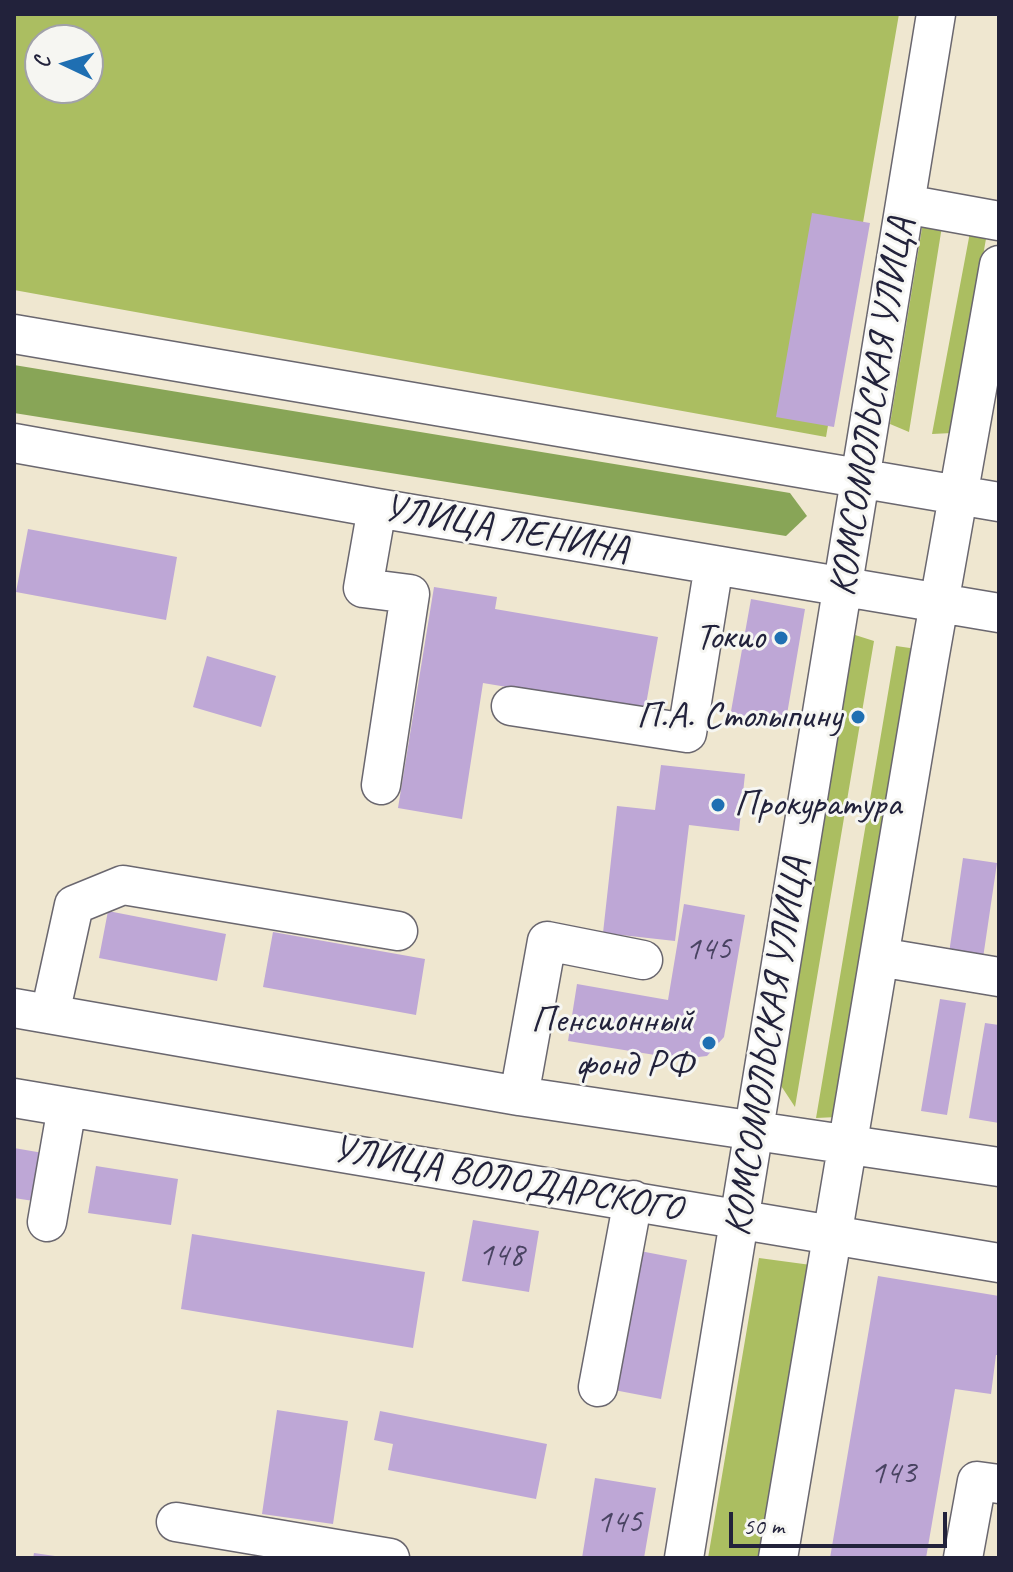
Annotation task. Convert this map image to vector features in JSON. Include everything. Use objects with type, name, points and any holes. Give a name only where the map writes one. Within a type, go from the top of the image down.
[{"type":"street","name":"КОМСОМОЛЬСКАЯ УЛИЦА","points":[[684,1558],[936,14]]},
{"type":"street","points":[[905,204],[999,221]]},
{"type":"street","points":[[778,1558],[957,495],[993,338],[999,265]]},
{"type":"street","points":[[14,334],[999,502]]},
{"type":"street","name":"УЛИЦА ЛЕНИНА","points":[[14,443],[999,613]]},
{"type":"street","points":[[377,508],[363,588],[410,594],[381,785]]},
{"type":"street","points":[[511,706],[687,733],[714,565]]},
{"type":"street","points":[[398,931],[123,885],[74,905],[32,1011],[519,1096],[999,1167]]},
{"type":"street","points":[[519,1096],[547,941],[643,960]]},
{"type":"street","points":[[879,957],[999,977]]},
{"type":"street","name":"УЛИЦА ВОЛОДАРСКОГО","points":[[14,1098],[999,1263]]},
{"type":"street","points":[[47,1222],[67,1107]]},
{"type":"street","points":[[598,1387],[633,1200]]},
{"type":"street","points":[[963,1558],[977,1481],[999,1484]]},
{"type":"street","points":[[176,1522],[371,1557]]},
{"type":"green space","points":[[14,14],[899,14],[826,437],[14,290]]},
{"type":"green space","points":[[924,216],[943,220],[909,432],[890,424]]},
{"type":"green space","points":[[971,227],[987,233],[952,433],[932,434]]},
{"type":"green space","points":[[14,365],[790,493],[807,516],[786,536],[14,413]]},
{"type":"green space","points":[[852,634],[874,641],[795,1107],[770,1069]]},
{"type":"green space","points":[[896,646],[917,649],[837,1117],[816,1118]]},
{"type":"green space","points":[[759,1258],[811,1265],[765,1558],[708,1558]]},
{"type":"building","points":[[812,213],[870,223],[834,427],[776,417]]},
{"type":"building","points":[[28,529],[177,557],[166,620],[16,592]]},
{"type":"building","points":[[434,587],[497,597],[495,609],[658,637],[645,710],[483,683],[462,819],[398,808]]},
{"type":"building","points":[[751,599],[805,609],[785,726],[730,717]]},
{"type":"building","points":[[207,656],[276,676],[261,727],[193,707]]},
{"type":"building","points":[[661,765],[745,774],[739,831],[689,825],[675,941],[603,933],[617,806],[655,810]]},
{"type":"building","points":[[963,858],[997,863],[983,958],[949,953]]},
{"type":"building","points":[[684,904],[745,915],[724,1037],[707,1056],[680,1059],[568,1041],[577,984],[668,1000]]},
{"type":"building","points":[[108,911],[226,934],[217,981],[99,958]]},
{"type":"building","points":[[273,932],[425,959],[416,1015],[263,987]]},
{"type":"building","points":[[940,999],[966,1003],[947,1115],[921,1111]]},
{"type":"building","points":[[985,1023],[999,1025],[999,1123],[969,1118]]},
{"type":"building","points":[[14,1148],[49,1154],[40,1202],[14,1198]]},
{"type":"building","points":[[96,1166],[178,1179],[171,1225],[88,1213]]},
{"type":"building","points":[[473,1220],[539,1231],[529,1292],[462,1281]]},
{"type":"building","points":[[192,1234],[425,1272],[413,1348],[181,1309]]},
{"type":"building","points":[[640,1251],[687,1260],[661,1399],[614,1390]]},
{"type":"building","points":[[878,1276],[999,1296],[999,1355],[996,1355],[991,1394],[955,1389],[926,1558],[830,1558]]},
{"type":"building","points":[[277,1410],[348,1421],[333,1524],[262,1514]]},
{"type":"building","points":[[380,1411],[547,1444],[536,1499],[388,1470],[393,1444],[374,1440]]},
{"type":"building","points":[[595,1478],[656,1488],[644,1558],[582,1558]]},
{"type":"building","points":[[34,1553],[55,1556],[55,1558],[33,1558]]},
{"type":"place","name":"Токио","points":[[781,638]]},
{"type":"place","name":"П.А. Столыпину","points":[[858,717]]},
{"type":"place","name":"Прокуратура","points":[[718,805]]},
{"type":"place","name":"Пенсионный фонд РФ","points":[[709,1043]]}]
